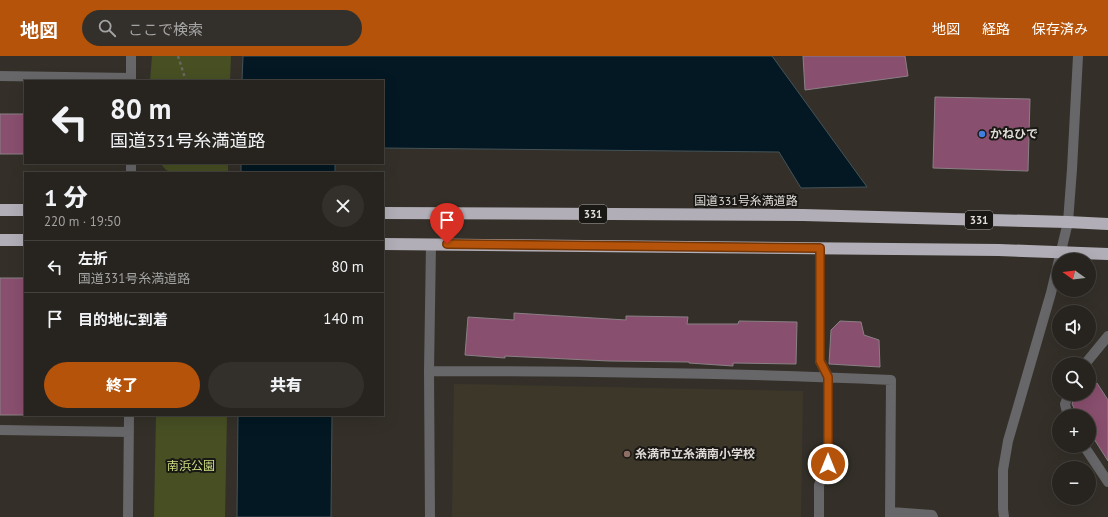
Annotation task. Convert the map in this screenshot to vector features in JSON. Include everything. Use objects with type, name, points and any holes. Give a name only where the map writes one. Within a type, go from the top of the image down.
[{"type":"highway","points":[[0,210],[24,210]]},
{"type":"highway","name":"国道331号糸満道路","points":[[384,213],[802,215],[1108,224]]},
{"type":"highway","points":[[0,240],[24,240]]},
{"type":"highway","points":[[384,244],[999,250],[1108,254]]},
{"type":"street","points":[[0,76],[131,80],[131,56]]},
{"type":"street","points":[[1004,513],[1003,470],[1008,441],[1051,293],[1068,222],[1078,56]]},
{"type":"street","points":[[430,517],[429,371],[431,244]]},
{"type":"street","points":[[819,517],[819,485],[828,464],[828,377],[820,361],[825,249]]},
{"type":"street","points":[[1091,357],[1108,336]]},
{"type":"street","points":[[429,371],[638,372],[891,380],[890,515],[932,514],[933,517]]},
{"type":"street","points":[[128,517],[129,416]]},
{"type":"street","points":[[0,430],[129,432]]},
{"type":"street","points":[[1089,453],[1108,482]]},
{"type":"path","points":[[178,56],[186,80]]},
{"type":"shaded area","name":"糸満市立糸満南小学校","points":[[454,384],[803,391],[801,517],[452,517]]},
{"type":"green space","points":[[152,56],[231,56],[230,80],[150,80]]},
{"type":"green space","points":[[161,164],[228,164],[228,172],[171,172],[166,170]]},
{"type":"green space","name":"南浜公園","points":[[156,416],[227,416],[225,517],[154,517]]},
{"type":"water","points":[[243,56],[772,56],[867,187],[801,188],[779,152],[384,148],[384,80],[242,80]]},
{"type":"water","points":[[241,164],[335,164],[335,172],[241,172]]},
{"type":"water","points":[[238,416],[332,416],[331,517],[237,517]]},
{"type":"building","points":[[803,56],[905,56],[908,76],[805,90]]},
{"type":"building","name":"かねひで","points":[[935,97],[1030,99],[1028,171],[933,168]]},
{"type":"building","points":[[0,114],[24,114],[24,154],[0,154]]},
{"type":"building","points":[[0,278],[24,278],[24,415],[0,415]]},
{"type":"building","points":[[514,313],[626,320],[626,316],[688,317],[687,324],[738,324],[739,321],[797,322],[796,364],[733,363],[733,366],[689,362],[609,361],[505,356],[505,358],[465,355],[468,317],[514,320]]},
{"type":"building","points":[[840,321],[861,322],[864,335],[879,340],[880,367],[829,364],[831,330]]},
{"type":"building","points":[[1097,383],[1108,400],[1108,461],[1096,442],[1096,409],[1074,409],[1072,404],[1073,401],[1096,401]]},
{"type":"place","name":"かねひで","points":[[982,134]]},
{"type":"place","name":"糸満市立糸満南小学校","points":[[627,454]]},
{"type":"route","points":[[447,244],[820,248],[820,361],[828,377],[828,464]]}]
